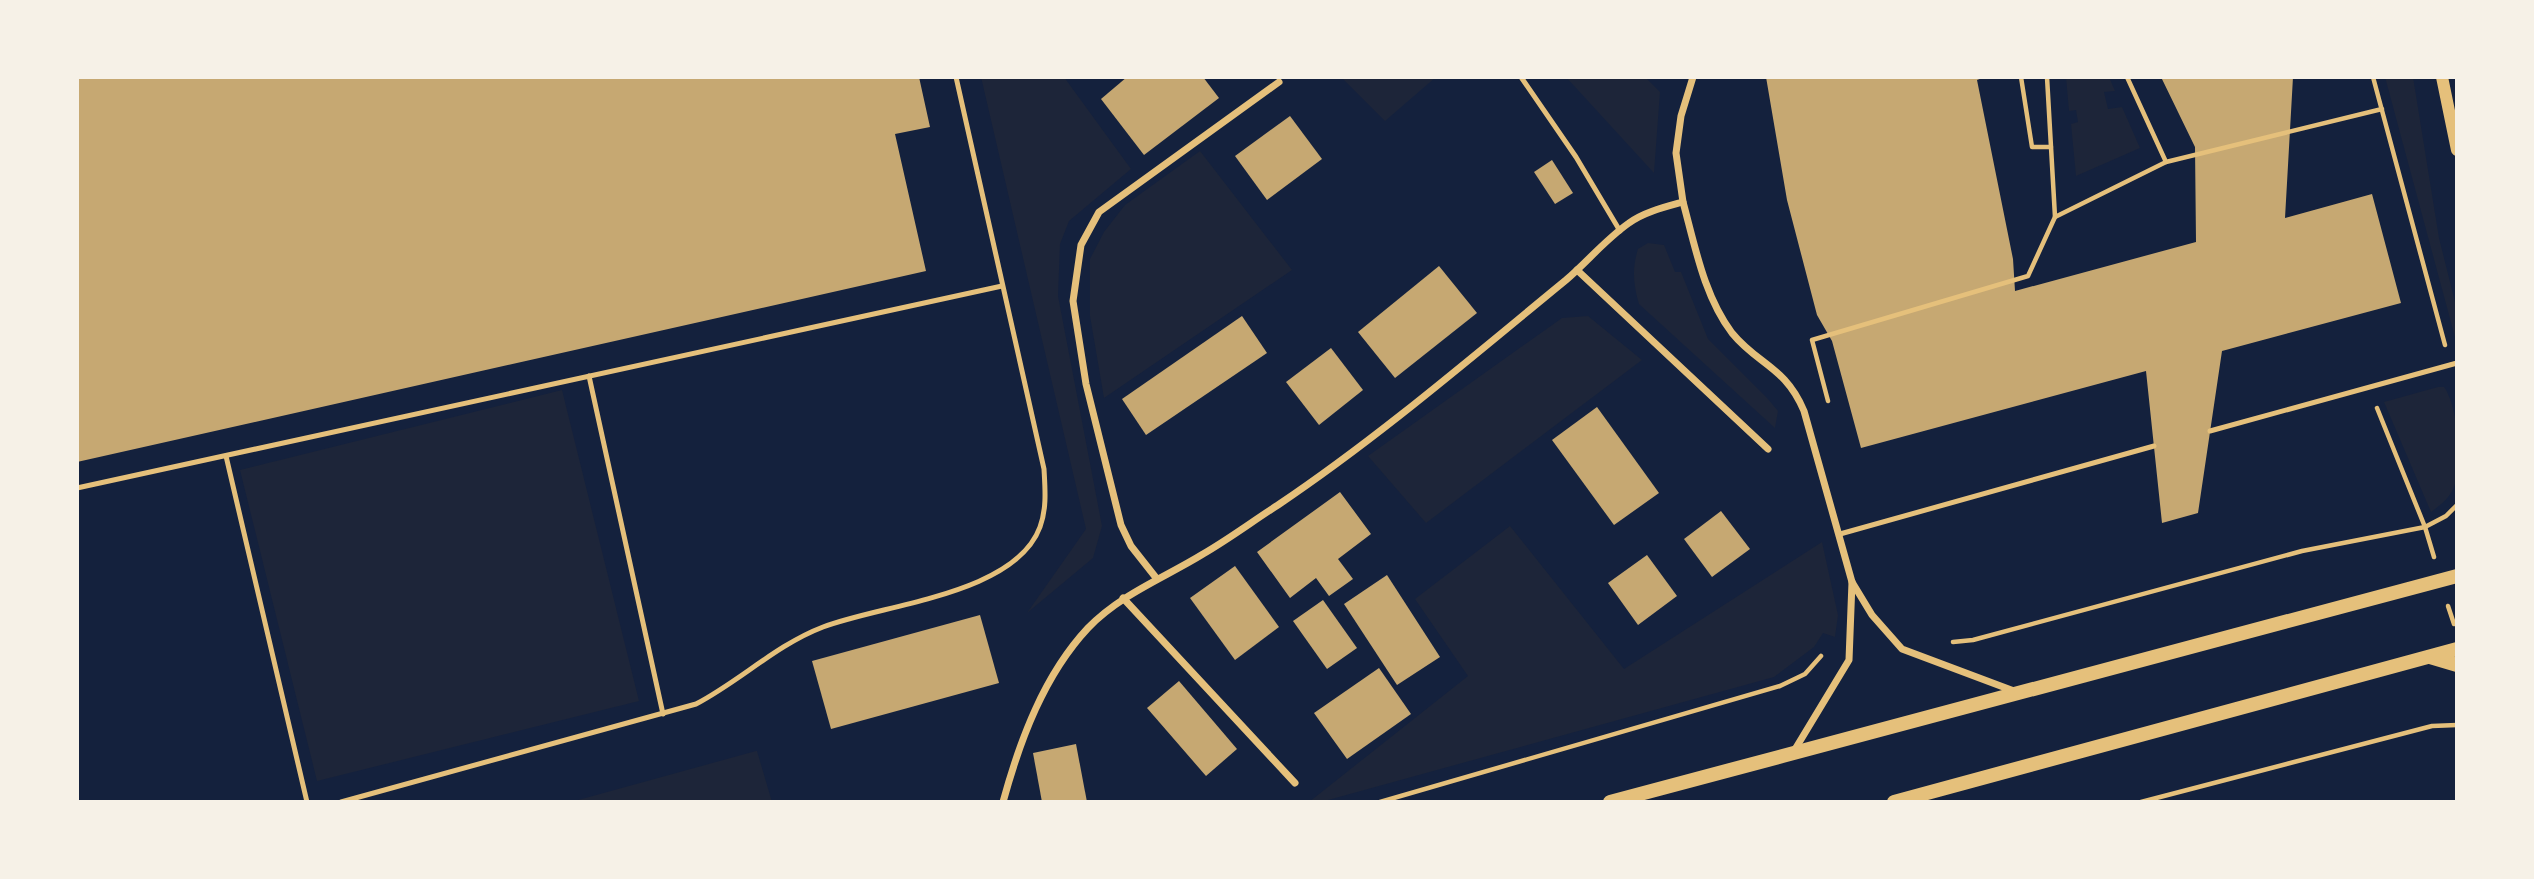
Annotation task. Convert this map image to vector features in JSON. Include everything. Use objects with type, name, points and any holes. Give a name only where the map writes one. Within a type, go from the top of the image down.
[{"type":"main road","points":[[1611,802],[2457,576]]},
{"type":"main road","points":[[1894,802],[2457,649]]},
{"type":"main road","points":[[2429,657],[2457,665]]},
{"type":"street","points":[[1693,77],[1681,116],[1676,153],[1683,202],[1706,282],[1732,333],[1783,376],[1796,392],[1804,411],[1852,582],[1849,660],[1793,752]]},
{"type":"street","points":[[2442,77],[2457,150]]},
{"type":"street","points":[[1157,579],[1131,546],[1121,524],[1086,384],[1073,300],[1081,245],[1099,212],[1279,82]]},
{"type":"street","points":[[1003,802],[1012,767],[1039,703],[1065,653],[1091,625],[1123,598],[1203,555],[1281,503],[1415,404],[1577,270],[1630,222],[1683,202]]},
{"type":"street","points":[[1577,270],[1768,449]]},
{"type":"street","points":[[1852,582],[1872,615],[1902,649],[2018,692]]},
{"type":"street","points":[[1123,598],[1295,783]]},
{"type":"lane","points":[[341,802],[696,704],[719,692],[792,640],[824,626],[973,585],[1001,570],[1025,552],[1040,528],[1046,500],[1044,469],[956,77]]},
{"type":"lane","points":[[1521,77],[1576,157],[1620,231]]},
{"type":"lane","points":[[77,488],[1002,286]]},
{"type":"lane","points":[[2210,431],[2457,363]]},
{"type":"lane","points":[[589,376],[663,714]]},
{"type":"lane","points":[[1840,534],[2154,446]]},
{"type":"lane","points":[[226,456],[307,802]]},
{"type":"path","points":[[2021,77],[2032,147],[2051,147]]},
{"type":"path","points":[[1830,407],[1812,340],[2028,276],[2055,217],[2047,77]]},
{"type":"path","points":[[2127,77],[2166,162]]},
{"type":"path","points":[[2374,77],[2447,351]]},
{"type":"path","points":[[2055,217],[2166,162],[2382,109]]},
{"type":"path","points":[[2369,388],[2425,527]]},
{"type":"path","points":[[1945,643],[1973,640],[2302,551],[2425,527],[2446,516],[2457,505]]},
{"type":"path","points":[[1380,802],[1780,686]]},
{"type":"path","points":[[2141,802],[2432,726],[2457,725]]},
{"type":"shaded area","points":[[981,77],[1064,77],[1131,169],[1069,221],[1060,244],[1058,296],[1102,526],[1093,558],[1027,613],[1086,529]]},
{"type":"shaded area","points":[[1341,77],[1436,77],[1385,121]]},
{"type":"shaded area","points":[[1566,77],[1645,77],[1660,92],[1654,173]]},
{"type":"shaded area","points":[[2066,77],[2109,77],[2115,91],[2104,92],[2108,109],[2122,107],[2140,148],[2076,176],[2071,124],[2078,122],[2076,110],[2069,111]]},
{"type":"shaded area","points":[[2385,77],[2413,77],[2439,238],[2457,310],[2456,341]]},
{"type":"shaded area","points":[[1200,151],[1292,270],[1104,398],[1090,316],[1090,259],[1104,232],[1125,205]]},
{"type":"shaded area","points":[[1648,243],[1664,245],[1675,272],[1681,272],[1708,339],[1778,411],[1775,428],[1639,304],[1634,269],[1638,249]]},
{"type":"shaded area","points":[[1588,316],[1642,360],[1426,523],[1368,456],[1562,318]]},
{"type":"shaded area","points":[[2444,387],[2453,407],[2458,462],[2451,493],[2431,512],[2384,402]]},
{"type":"shaded area","points":[[562,390],[639,701],[317,781],[240,470]]},
{"type":"shaded area","points":[[1510,526],[1624,669],[1822,542],[1838,615],[1835,637],[1823,633],[1814,647],[1774,677],[1321,802],[1309,802],[1468,676],[1415,599]]},
{"type":"shaded area","points":[[756,751],[772,802],[571,802]]},
{"type":"building","points":[[77,77],[919,77],[930,127],[895,134],[926,271],[77,462]]},
{"type":"building","points":[[1127,77],[1203,77],[1219,98],[1144,155],[1101,99]]},
{"type":"building","points":[[1766,77],[1985,77],[1977,80],[2013,259],[2015,291],[2196,242],[2195,147],[2161,77],[2293,77],[2285,218],[2372,194],[2401,303],[2222,351],[2198,513],[2162,523],[2146,371],[1861,448],[1832,341],[1817,315],[1787,200]]},
{"type":"building","points":[[1290,116],[1322,159],[1267,200],[1235,156]]},
{"type":"building","points":[[1552,160],[1573,193],[1555,204],[1534,172]]},
{"type":"building","points":[[1439,266],[1477,313],[1395,378],[1358,332]]},
{"type":"building","points":[[1242,316],[1267,353],[1146,435],[1122,399]]},
{"type":"building","points":[[1331,348],[1363,390],[1319,425],[1286,382]]},
{"type":"building","points":[[1597,407],[1659,493],[1614,525],[1552,440]]},
{"type":"building","points":[[1340,492],[1371,534],[1338,559],[1353,579],[1329,596],[1316,578],[1290,598],[1257,552]]},
{"type":"building","points":[[1721,511],[1750,549],[1712,577],[1684,539]]},
{"type":"building","points":[[1647,555],[1677,596],[1638,625],[1608,583]]},
{"type":"building","points":[[1235,566],[1279,627],[1235,660],[1190,598]]},
{"type":"building","points":[[1387,575],[1440,657],[1397,685],[1344,604]]},
{"type":"building","points":[[1323,600],[1357,648],[1327,669],[1293,621]]},
{"type":"building","points":[[980,615],[999,683],[831,729],[812,661]]},
{"type":"building","points":[[1379,668],[1411,714],[1347,759],[1314,713]]},
{"type":"building","points":[[1179,681],[1237,749],[1206,776],[1147,708]]},
{"type":"building","points":[[1076,744],[1087,802],[1042,802],[1033,753]]}]
